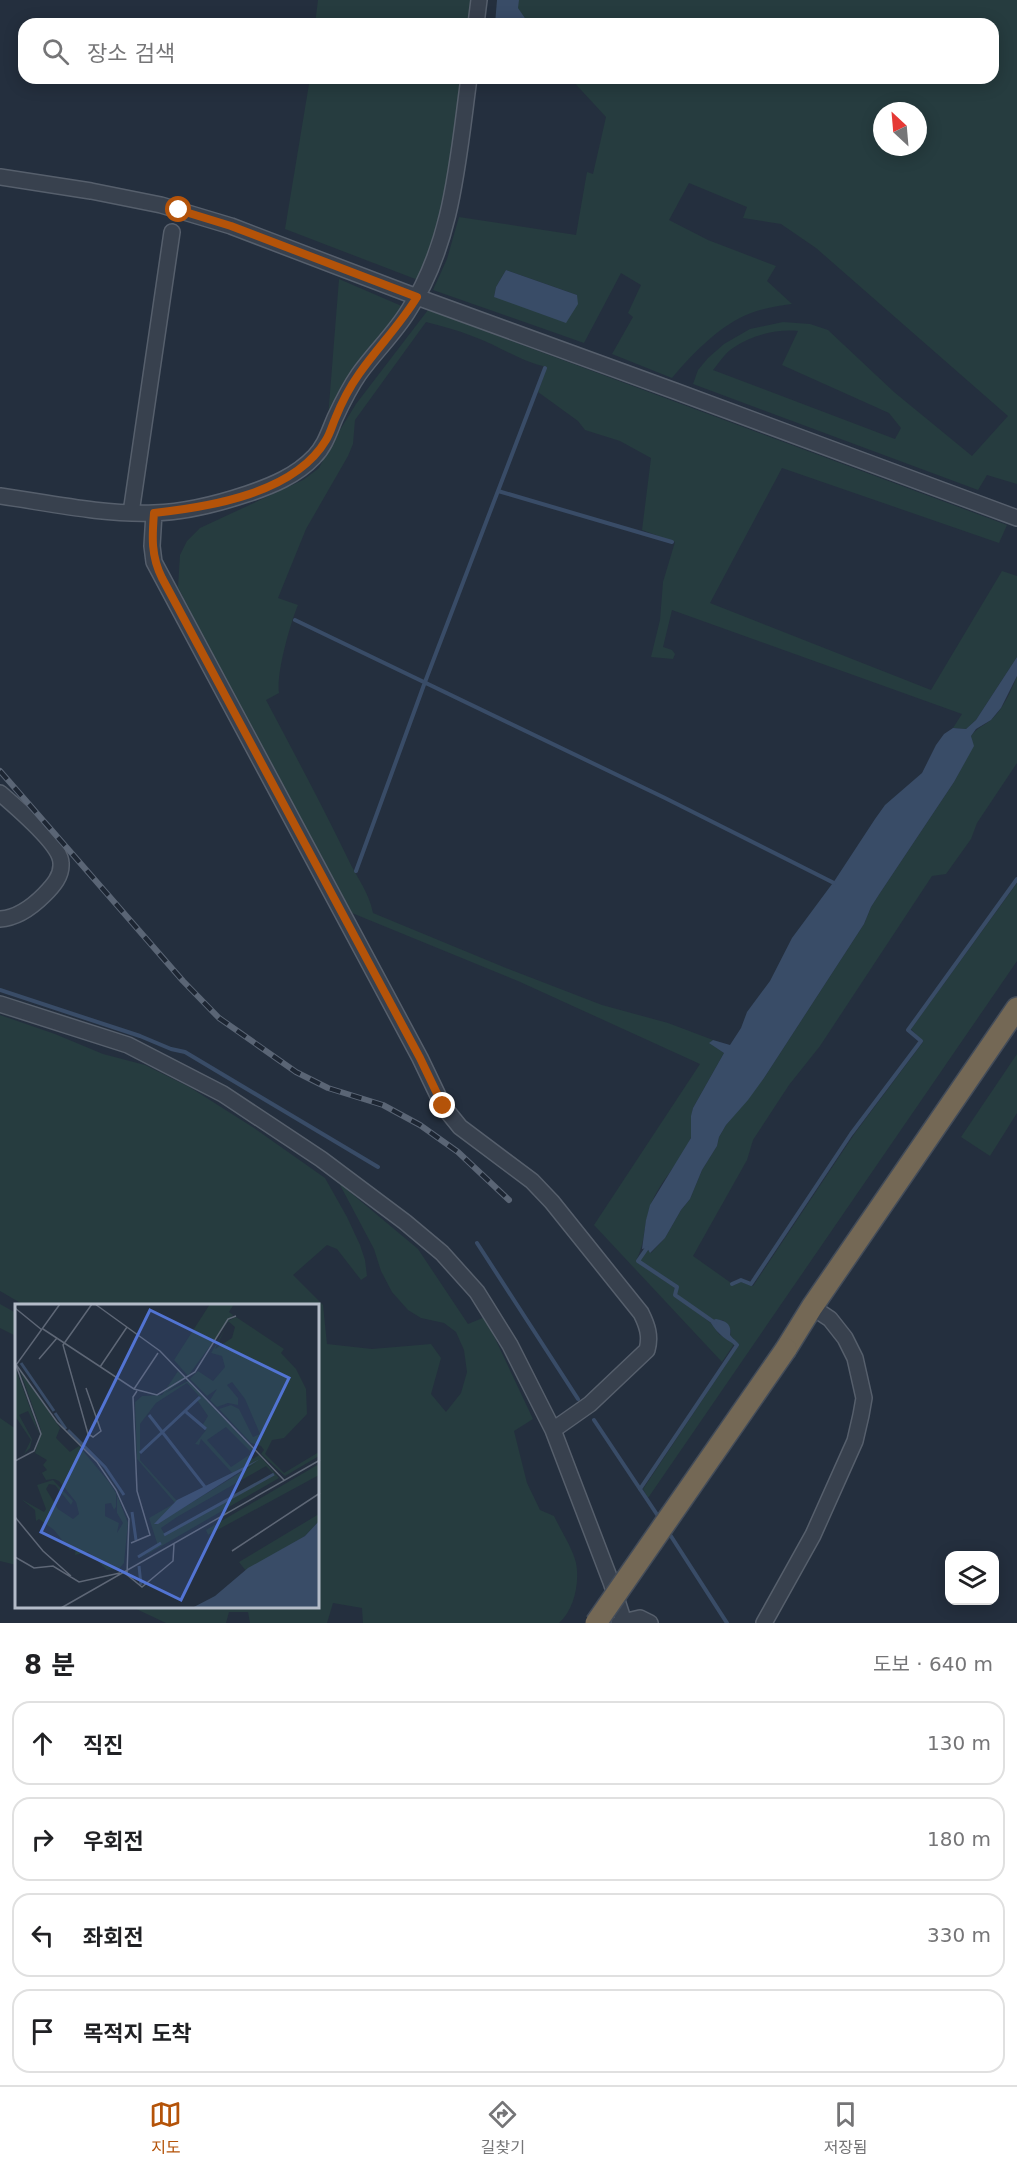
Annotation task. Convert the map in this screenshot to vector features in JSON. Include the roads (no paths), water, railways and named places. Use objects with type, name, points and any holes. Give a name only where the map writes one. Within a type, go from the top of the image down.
[{"type":"highway","points":[[596,1623],[786,1350],[812,1307],[1017,1008]]},
{"type":"street","points":[[477,18],[479,0]]},
{"type":"street","points":[[0,496],[131,513],[185,510],[265,488],[299,470],[315,456],[327,439],[358,375],[406,315],[430,270],[443,236],[468,84]]},
{"type":"street","points":[[0,177],[114,195],[179,210],[231,226],[1017,518]]},
{"type":"street","points":[[131,513],[172,232]]},
{"type":"street","points":[[154,513],[152,546],[154,562],[420,1058],[443,1106],[460,1127],[531,1181],[552,1202],[641,1313],[646,1323],[649,1342],[647,1350],[590,1404],[553,1430]]},
{"type":"street","points":[[0,793],[32,822],[59,854],[61,862],[60,874],[53,886],[39,900],[27,910],[7,919],[0,919]]},
{"type":"street","points":[[0,1004],[128,1046],[223,1094],[321,1159],[442,1253],[477,1292],[510,1345],[553,1430],[611,1582],[621,1622],[640,1618],[651,1623]]},
{"type":"street","points":[[764,1623],[813,1535],[855,1441],[864,1398],[855,1358],[845,1338],[830,1319],[812,1307]]},
{"type":"water","points":[[497,0],[519,0],[518,8],[525,18],[496,18]]},
{"type":"water","points":[[506,270],[577,295],[578,304],[566,323],[494,297],[496,287]]},
{"type":"water","points":[[1017,657],[1017,676],[1001,708],[991,720],[976,729],[971,736],[974,746],[954,782],[871,907],[864,924],[764,1078],[726,1125],[717,1146],[702,1170],[690,1199],[665,1238],[650,1253],[647,1248],[642,1249],[650,1205],[691,1138],[693,1108],[724,1053],[709,1043],[713,1040],[730,1045],[741,1028],[747,1012],[770,981],[792,938],[835,880],[885,805],[922,773],[944,734],[953,728],[966,729],[976,720]]},
{"type":"water","points":[[716,1319],[727,1324],[730,1328],[730,1335],[739,1345],[727,1340],[716,1330],[711,1323]]},
{"type":"waterway","points":[[356,871],[425,682],[545,368]]},
{"type":"waterway","points":[[498,491],[672,542]]},
{"type":"waterway","points":[[295,620],[665,798],[834,883]]},
{"type":"waterway","points":[[732,1284],[741,1280],[751,1284],[851,1134],[921,1041],[908,1030],[1017,879]]},
{"type":"waterway","points":[[0,990],[185,1052],[378,1167]]},
{"type":"waterway","points":[[477,1243],[578,1399]]},
{"type":"waterway","points":[[647,1248],[638,1261],[677,1287],[675,1295],[715,1323]]},
{"type":"waterway","points":[[640,1489],[737,1345],[733,1341]]},
{"type":"waterway","points":[[594,1420],[660,1519]]},
{"type":"waterway","points":[[667,1530],[727,1623]]},
{"type":"railway","points":[[0,771],[183,981],[219,1018],[296,1072],[328,1088],[383,1105],[420,1125],[458,1152],[509,1200]]}]
